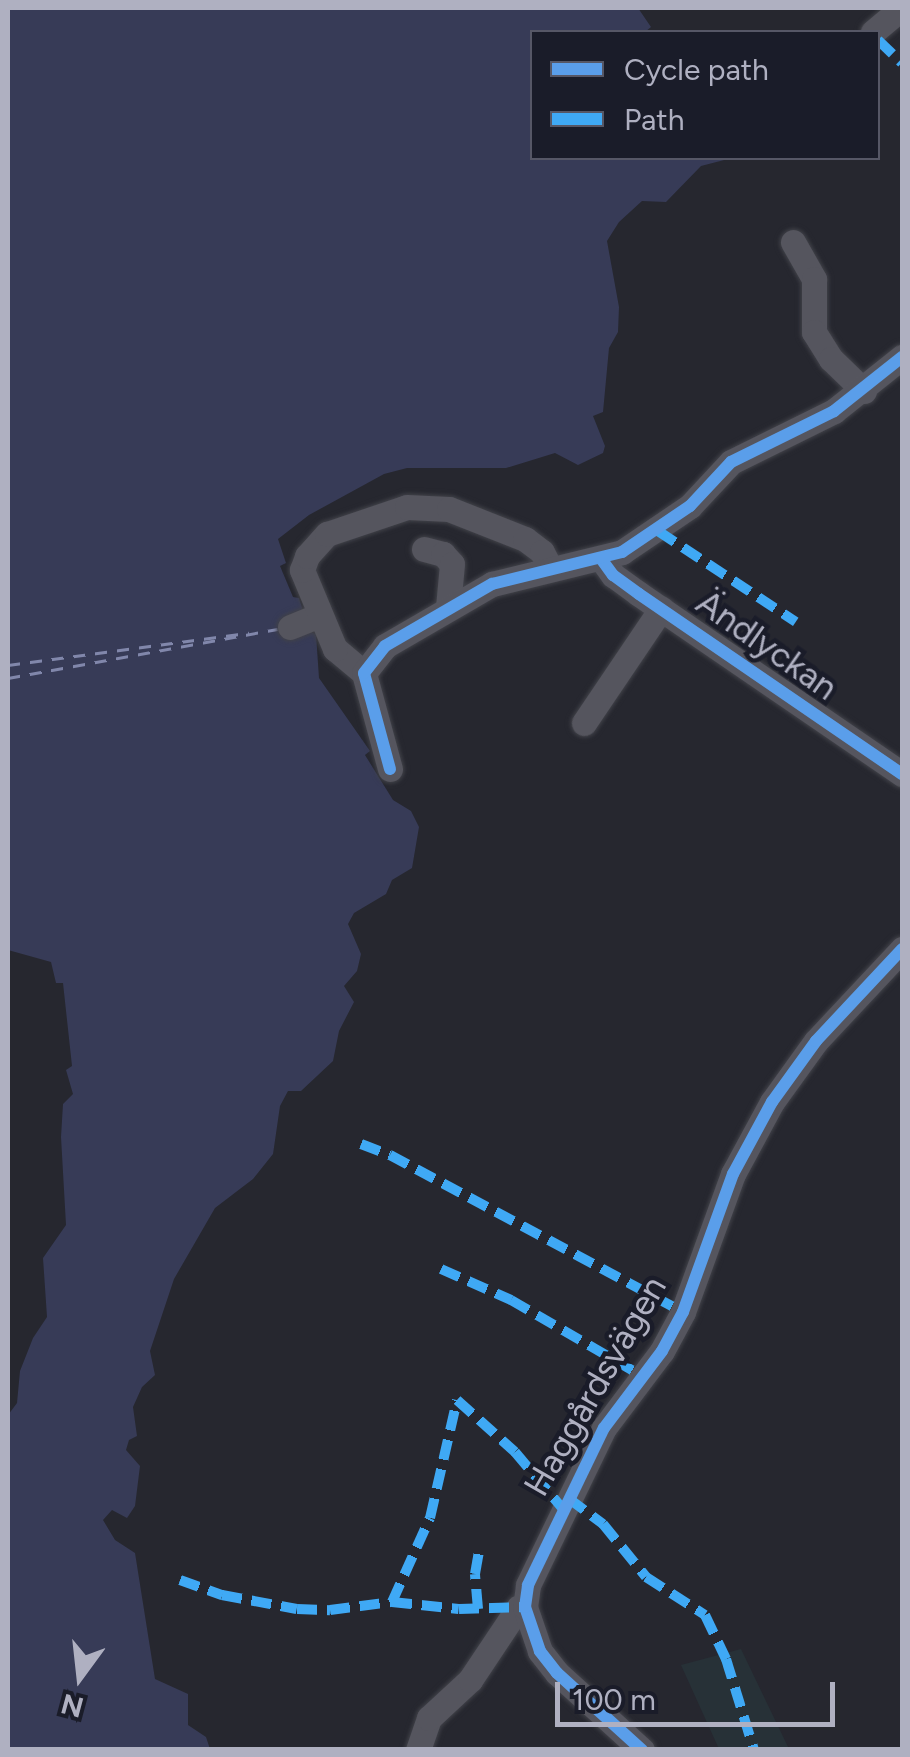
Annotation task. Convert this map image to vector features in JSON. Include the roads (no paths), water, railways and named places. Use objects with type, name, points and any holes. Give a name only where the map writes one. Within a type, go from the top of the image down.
[{"type":"street","points":[[874,30],[902,8]]},
{"type":"street","points":[[793,242],[814,279],[814,332],[831,359],[864,392]]},
{"type":"street","points":[[364,673],[384,646],[492,584],[550,567],[602,560],[665,526],[731,462],[864,392],[902,357]]},
{"type":"street","points":[[390,769],[364,673],[335,650],[317,616],[302,570],[306,556],[328,534],[342,527],[407,507],[449,508],[525,539],[542,552],[550,567]]},
{"type":"street","points":[[424,549],[443,554],[452,564],[448,607]]},
{"type":"street","name":"Ändlyckan","points":[[602,560],[614,575],[661,609],[902,774]]},
{"type":"street","name":"Ändlyckan","points":[[584,724],[661,609]]},
{"type":"street","points":[[290,628],[317,616]]},
{"type":"street","name":"Haggårdsvägen","points":[[642,1750],[557,1674],[540,1650],[525,1608],[528,1586],[604,1428],[662,1351],[683,1312],[733,1174],[772,1102],[816,1041],[902,950]]},
{"type":"street","points":[[418,1750],[429,1718],[470,1680],[518,1608]]},
{"type":"water","points":[[8,8],[638,8],[651,27],[647,30],[530,30],[530,160],[724,160],[701,166],[666,202],[642,201],[619,222],[607,241],[619,307],[618,332],[609,348],[603,412],[593,416],[605,446],[603,453],[578,465],[555,453],[506,468],[407,468],[384,474],[309,515],[278,539],[286,563],[280,566],[293,597],[299,598],[310,632],[316,634],[319,678],[370,751],[365,755],[393,800],[411,811],[419,827],[412,868],[392,880],[386,894],[354,913],[348,924],[361,954],[357,971],[344,986],[354,1002],[339,1031],[333,1061],[301,1091],[288,1091],[280,1106],[273,1154],[253,1179],[215,1208],[174,1279],[150,1351],[155,1375],[142,1387],[133,1407],[137,1436],[129,1440],[126,1450],[140,1466],[135,1506],[127,1518],[112,1510],[103,1520],[115,1540],[135,1553],[155,1679],[188,1694],[188,1725],[206,1737],[210,1749],[8,1749],[8,1415],[17,1403],[20,1371],[33,1338],[47,1317],[43,1258],[66,1225],[61,1137],[63,1104],[73,1094],[66,1070],[72,1066],[63,983],[56,983],[51,962],[8,950]]}]
